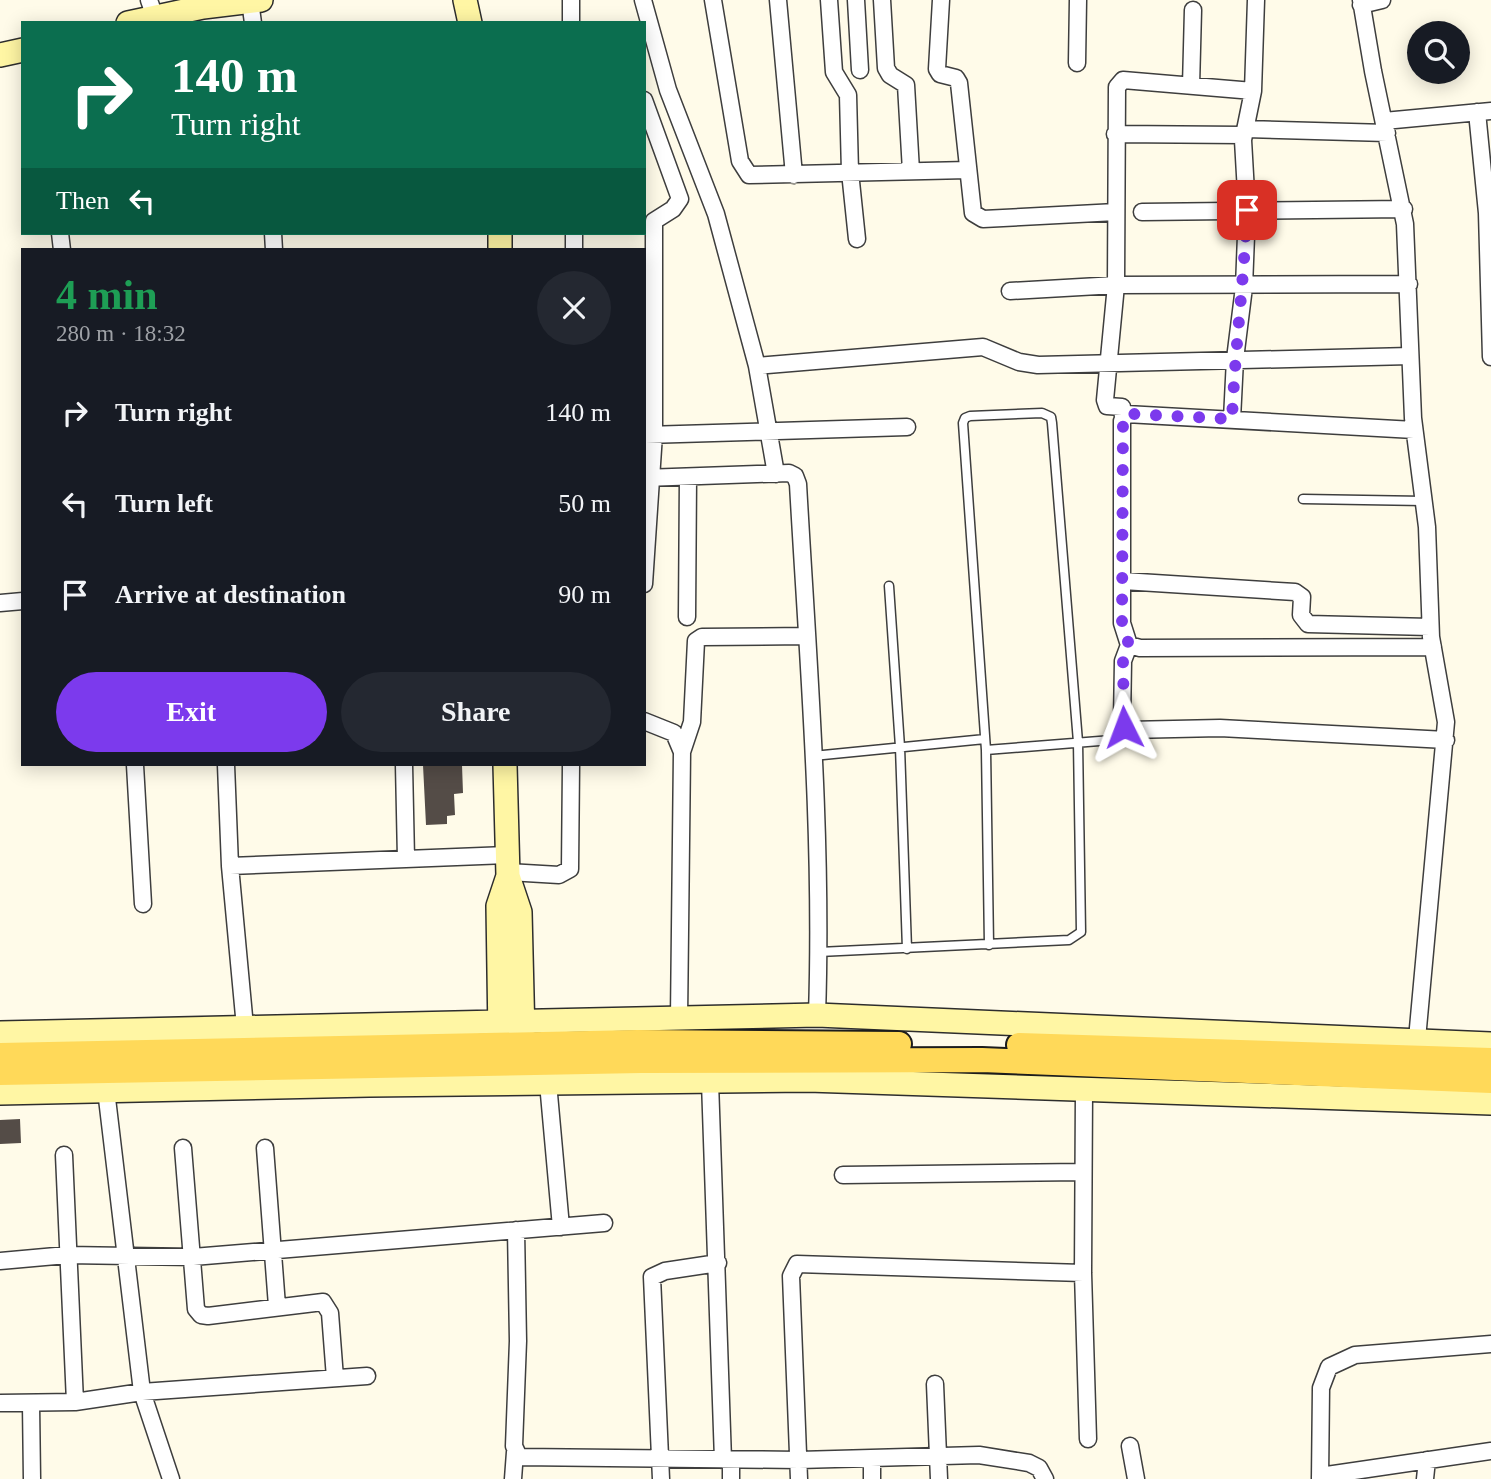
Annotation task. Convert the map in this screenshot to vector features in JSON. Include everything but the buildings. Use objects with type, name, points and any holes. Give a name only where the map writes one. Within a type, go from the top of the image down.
[{"type":"main road","points":[[465,0],[470,21]]},
{"type":"main road","points":[[131,21],[152,8],[223,2],[255,8]]},
{"type":"main road","points":[[0,55],[21,50]]},
{"type":"main road","points":[[505,766],[508,868],[520,912],[523,1021],[510,1058]]},
{"type":"main road","points":[[508,868],[498,906],[510,1058]]},
{"type":"main road","points":[[523,1021],[817,1015],[1491,1044]]},
{"type":"main road","points":[[0,1032],[245,1027],[510,1058],[548,1083],[808,1080],[1491,1103]]},
{"type":"main road","points":[[0,1094],[106,1090],[510,1058],[637,1042],[978,1044],[1491,1060]]},
{"type":"main road","points":[[0,1055],[640,1061],[982,1060],[1491,1082]]},
{"type":"main road","points":[[0,1073],[510,1058]]},
{"type":"street","points":[[571,0],[571,21]]},
{"type":"street","points":[[643,0],[668,90],[709,195],[757,366],[776,474]]},
{"type":"street","points":[[713,0],[743,169],[756,177],[968,170]]},
{"type":"street","points":[[778,0],[794,175]]},
{"type":"street","points":[[829,0],[834,72],[848,95],[850,172],[857,239]]},
{"type":"street","points":[[856,0],[860,70]]},
{"type":"street","points":[[882,0],[886,68],[890,75],[906,85],[911,171]]},
{"type":"street","points":[[941,0],[937,69],[940,74],[956,78],[959,83],[973,213],[983,219],[1116,212]]},
{"type":"street","points":[[1077,0],[1077,63]]},
{"type":"street","points":[[1232,419],[1235,359],[1244,287],[1247,210],[1245,132],[1253,91],[1256,0]]},
{"type":"street","points":[[1382,0],[1361,2],[1404,209],[1414,430],[1430,559],[1430,626],[1445,707],[1446,740],[1417,1039]]},
{"type":"street","points":[[1191,86],[1193,10]]},
{"type":"street","points":[[1253,91],[1119,82],[1115,134],[1116,285],[1106,403],[1122,408],[1123,417],[1122,623],[1129,645],[1123,662],[1122,722],[1128,730],[1220,729],[1446,740]]},
{"type":"street","points":[[646,106],[680,199]]},
{"type":"street","points":[[1115,134],[1385,127],[1484,112],[1491,357]]},
{"type":"street","points":[[646,531],[654,221],[673,209],[680,199],[709,195]]},
{"type":"street","points":[[1142,212],[1404,209]]},
{"type":"street","points":[[1010,291],[1116,285],[1244,287],[1409,284]]},
{"type":"street","points":[[757,366],[983,347],[1028,365],[1410,356]]},
{"type":"street","points":[[1123,417],[1132,414],[1414,430]]},
{"type":"street","points":[[649,435],[769,429],[907,427]]},
{"type":"street","points":[[648,478],[776,474],[795,476],[798,484],[814,756],[819,952],[817,1015]]},
{"type":"street","points":[[687,617],[688,477]]},
{"type":"street","points":[[1123,581],[1295,592],[1302,597],[1301,615],[1308,624],[1430,626]]},
{"type":"street","points":[[0,603],[21,601]]},
{"type":"street","points":[[679,1019],[682,752],[692,723],[696,641],[702,637],[807,636]]},
{"type":"street","points":[[1129,645],[1140,648],[1433,647]]},
{"type":"street","points":[[646,722],[674,733],[682,752]]},
{"type":"street","points":[[135,766],[144,904]]},
{"type":"street","points":[[226,766],[230,866],[245,1027]]},
{"type":"street","points":[[404,766],[406,859]]},
{"type":"street","points":[[230,866],[406,859],[559,875],[570,869],[571,766]]},
{"type":"street","points":[[710,1082],[727,1460],[731,1479]]},
{"type":"street","points":[[548,1083],[561,1227]]},
{"type":"street","points":[[106,1090],[128,1255],[142,1392],[171,1479]]},
{"type":"street","points":[[1084,1090],[1083,1273],[1087,1439]]},
{"type":"street","points":[[265,1148],[277,1306]]},
{"type":"street","points":[[183,1149],[193,1257],[194,1300],[201,1315],[317,1301],[328,1307],[335,1378]]},
{"type":"street","points":[[64,1155],[75,1402]]},
{"type":"street","points":[[844,1175],[1083,1172]]},
{"type":"street","points":[[0,1261],[67,1255],[193,1257],[604,1223]]},
{"type":"street","points":[[513,1479],[516,1230]]},
{"type":"street","points":[[661,1479],[652,1277],[665,1271],[719,1263]]},
{"type":"street","points":[[799,1479],[791,1276],[797,1264],[1083,1273]]},
{"type":"street","points":[[1491,1344],[1355,1355],[1329,1367],[1321,1388],[1320,1478],[1491,1451]]},
{"type":"street","points":[[0,1403],[75,1402],[142,1392],[367,1376]]},
{"type":"street","points":[[935,1384],[939,1479]]},
{"type":"street","points":[[31,1404],[32,1479]]},
{"type":"street","points":[[1130,1446],[1136,1479]]},
{"type":"street","points":[[515,1452],[523,1458],[1008,1458],[1039,1468],[1045,1479]]},
{"type":"street","points":[[872,1458],[872,1479]]},
{"type":"street","points":[[1425,1479],[1427,1460]]},
{"type":"lane","points":[[819,952],[907,949],[989,945],[1069,940],[1081,932],[1078,742],[1052,423],[1051,417],[1042,413],[970,416],[962,423],[986,750],[989,945]]},
{"type":"lane","points":[[1303,499],[1424,501]]},
{"type":"lane","points":[[889,586],[900,747],[907,949]]},
{"type":"lane","points":[[986,750],[1112,740],[1128,730]]},
{"type":"lane","points":[[814,756],[985,738]]},
{"type":"route","points":[[1124,727],[1123,662],[1129,645],[1123,635],[1122,623],[1122,421],[1126,414],[1232,419],[1235,359],[1244,287],[1247,210]]}]
